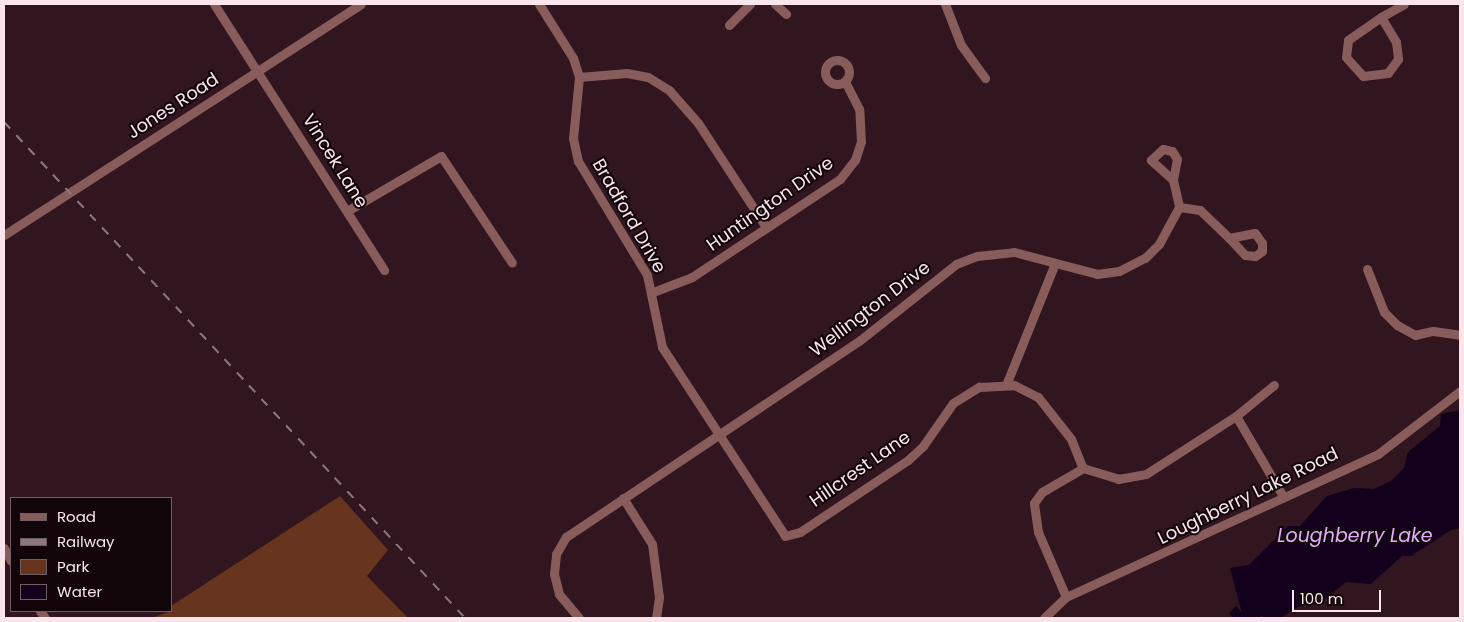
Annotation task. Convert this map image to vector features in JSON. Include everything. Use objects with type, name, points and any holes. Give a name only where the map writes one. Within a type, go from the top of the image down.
[{"type":"street","name":"Vincek Lane","points":[[214,4],[384,270]]},
{"type":"street","name":"Jones Road","points":[[4,235],[361,4]]},
{"type":"street","name":"Bradford Drive","points":[[539,4],[573,58],[579,77],[573,138],[578,161],[634,250],[653,292],[662,347],[717,436],[779,530],[789,537]]},
{"type":"street","points":[[729,25],[750,4]]},
{"type":"street","points":[[776,4],[786,14]]},
{"type":"street","points":[[945,4],[961,45],[984,78]]},
{"type":"street","points":[[1381,17],[1396,42],[1398,58],[1388,73],[1363,76],[1346,57],[1348,40],[1381,17],[1404,4]]},
{"type":"street","points":[[579,77],[626,73],[648,78],[669,90],[698,123],[766,228]]},
{"type":"street","name":"Huntington Drive","points":[[653,292],[692,276],[840,179],[855,160],[861,142],[861,117],[845,82]]},
{"type":"street","points":[[347,211],[441,156],[512,263]]},
{"type":"street","points":[[1173,180],[1179,207],[1200,210],[1229,238]]},
{"type":"street","name":"Wellington Drive","points":[[579,618],[556,585],[556,554],[574,531],[859,341],[956,264],[998,251],[1026,254],[1097,274],[1132,265],[1159,244],[1179,207]]},
{"type":"street","points":[[1006,385],[1055,263]]},
{"type":"street","points":[[1367,269],[1384,312],[1397,325],[1416,335],[1433,331],[1460,334]]},
{"type":"street","name":"Hillcrest Lane","points":[[789,537],[918,452],[963,394],[979,387],[1006,385],[1024,388],[1046,405],[1070,439],[1083,468]]},
{"type":"street","points":[[1066,598],[1038,532],[1034,503],[1042,492],[1083,468],[1107,477],[1132,479],[1236,416],[1274,385]]},
{"type":"street","name":"Loughberry Lake Road","points":[[1044,618],[1066,598],[1145,564],[1283,496],[1378,454],[1460,391]]},
{"type":"street","points":[[1236,416],[1283,496]]},
{"type":"street","points":[[623,498],[652,544],[660,597],[656,618]]},
{"type":"street","points":[[4,548],[10,559]]},
{"type":"green space","points":[[340,496],[388,550],[367,576],[408,618],[152,618],[172,612],[172,605]]},
{"type":"water","name":"Loughberry Lake","points":[[1460,410],[1460,528],[1451,530],[1411,556],[1402,556],[1371,584],[1346,582],[1320,603],[1306,602],[1280,618],[1264,618],[1262,615],[1259,618],[1233,618],[1229,613],[1236,606],[1242,613],[1230,568],[1249,565],[1288,526],[1300,526],[1327,496],[1354,488],[1374,489],[1391,481],[1404,468],[1408,452],[1440,426],[1441,414]]},
{"type":"railway","points":[[4,122],[465,618]]}]
